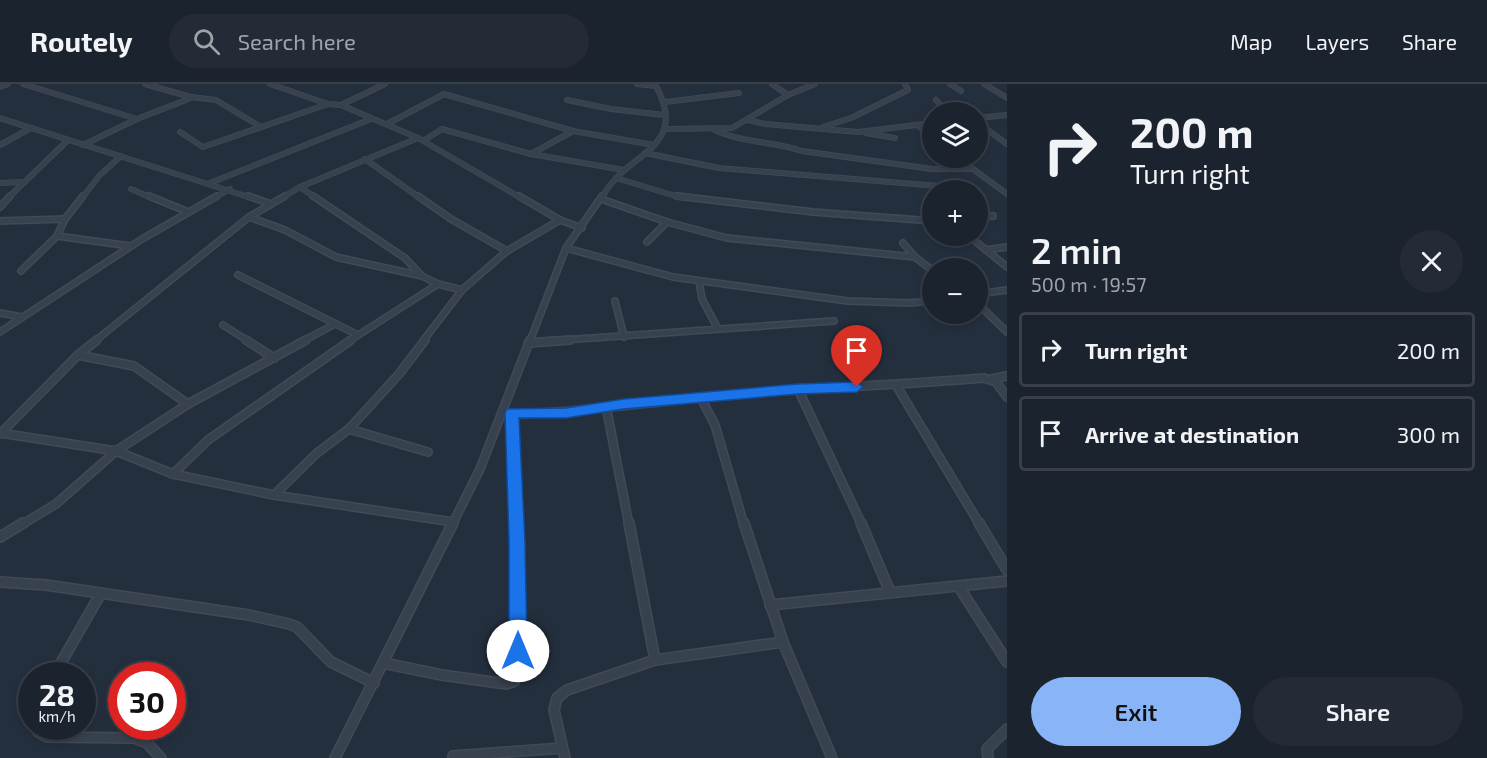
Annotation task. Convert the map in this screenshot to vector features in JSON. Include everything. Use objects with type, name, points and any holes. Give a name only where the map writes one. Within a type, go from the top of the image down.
[{"type":"street","points":[[0,87],[8,84]]},
{"type":"street","points":[[23,84],[137,119]]},
{"type":"street","points":[[145,84],[191,97],[216,100],[261,128]]},
{"type":"street","points":[[270,84],[289,88],[328,104],[341,105],[420,139],[560,220],[582,228]]},
{"type":"street","points":[[289,88],[298,84]]},
{"type":"street","points":[[335,758],[506,414],[528,343],[566,248],[582,228],[608,185],[654,145],[666,129],[665,102],[656,85],[637,84]]},
{"type":"street","points":[[772,84],[788,95]]},
{"type":"street","points":[[666,129],[732,128],[788,95],[815,84]]},
{"type":"street","points":[[821,128],[886,102],[908,90],[905,84]]},
{"type":"street","points":[[950,84],[961,91]]},
{"type":"street","points":[[984,84],[1007,98]]},
{"type":"street","points":[[341,105],[381,85]]},
{"type":"street","points":[[665,102],[739,93]]},
{"type":"street","points":[[387,124],[444,94],[573,131],[654,145]]},
{"type":"street","points":[[83,145],[137,119],[191,97]]},
{"type":"street","points":[[567,100],[664,116]]},
{"type":"street","points":[[180,132],[203,147],[328,104]]},
{"type":"street","points":[[988,119],[1007,116]]},
{"type":"street","points":[[0,118],[230,189],[268,203]]},
{"type":"street","points":[[210,183],[370,119]]},
{"type":"street","points":[[748,120],[765,124],[821,128],[895,138]]},
{"type":"street","points":[[858,132],[922,124]]},
{"type":"street","points":[[917,125],[922,129]]},
{"type":"street","points":[[0,145],[31,128]]},
{"type":"street","points":[[0,434],[78,355],[249,216],[268,203],[300,187],[365,159],[442,129],[531,154],[624,170]]},
{"type":"street","points":[[716,129],[730,137],[782,144],[802,151],[932,169],[974,169],[1007,194]]},
{"type":"street","points":[[988,129],[1007,144]]},
{"type":"street","points":[[531,154],[573,131]]},
{"type":"street","points":[[0,207],[22,182],[68,140]]},
{"type":"street","points":[[645,153],[709,167],[922,185]]},
{"type":"street","points":[[21,271],[57,236],[65,219],[105,169],[121,156]]},
{"type":"street","points":[[365,159],[451,219],[507,251]]},
{"type":"street","points":[[616,178],[690,199],[813,212],[922,219]]},
{"type":"street","points":[[0,183],[22,182]]},
{"type":"street","points":[[300,187],[405,258],[422,276]]},
{"type":"street","points":[[131,189],[186,211]]},
{"type":"street","points":[[0,332],[186,211],[230,189]]},
{"type":"street","points":[[601,199],[667,222],[727,238],[915,257]]},
{"type":"street","points":[[249,216],[285,230],[336,257],[422,276],[438,284],[462,290]]},
{"type":"street","points":[[988,216],[993,216]]},
{"type":"street","points":[[0,221],[65,219]]},
{"type":"street","points":[[274,495],[317,453],[349,429],[399,374],[462,290],[507,251],[560,220]]},
{"type":"street","points":[[647,242],[667,222]]},
{"type":"street","points":[[57,236],[130,246]]},
{"type":"street","points":[[903,243],[922,262]]},
{"type":"street","points":[[981,246],[1007,267]]},
{"type":"street","points":[[986,250],[1007,247]]},
{"type":"street","points":[[566,248],[673,277],[848,301],[922,302]]},
{"type":"street","points":[[238,276],[260,284],[333,325],[358,335]]},
{"type":"street","points":[[699,280],[702,299],[718,329]]},
{"type":"street","points":[[173,474],[208,440],[358,335],[438,284]]},
{"type":"street","points":[[988,293],[1007,290]]},
{"type":"street","points":[[615,301],[624,337]]},
{"type":"street","points":[[0,313],[22,317]]},
{"type":"street","points":[[988,314],[1007,332]]},
{"type":"street","points":[[528,343],[834,321]]},
{"type":"street","points":[[224,325],[274,358]]},
{"type":"street","points":[[0,537],[56,504],[116,451],[189,404],[333,325]]},
{"type":"street","points":[[78,355],[134,366],[189,404]]},
{"type":"street","points":[[506,414],[566,413],[606,406],[798,389],[896,385],[1007,376]]},
{"type":"street","points":[[991,379],[1007,396]]},
{"type":"street","points":[[896,385],[1007,570]]},
{"type":"street","points":[[798,389],[854,506],[890,592]]},
{"type":"street","points":[[701,398],[715,425],[753,556],[783,642],[832,758]]},
{"type":"street","points":[[606,406],[626,499],[655,660]]},
{"type":"street","points":[[383,663],[506,684],[515,681],[518,673],[519,608],[506,414]]},
{"type":"street","points":[[349,429],[428,452]]},
{"type":"street","points":[[0,434],[116,451],[173,474],[274,495],[453,522]]},
{"type":"street","points":[[770,605],[1007,581]]},
{"type":"street","points":[[0,582],[46,585],[249,615],[289,624],[297,627],[331,662],[374,683]]},
{"type":"street","points":[[959,587],[1007,662]]},
{"type":"street","points":[[61,662],[101,593]]},
{"type":"street","points":[[453,756],[563,753],[554,711],[556,698],[567,690],[655,660],[783,642]]},
{"type":"street","points":[[988,758],[987,749],[1007,729]]},
{"type":"street","points":[[96,738],[134,738],[147,743],[158,757]]},
{"type":"route","points":[[518,651],[519,608],[511,440],[512,413],[566,413],[624,404],[798,389],[857,387]]}]
